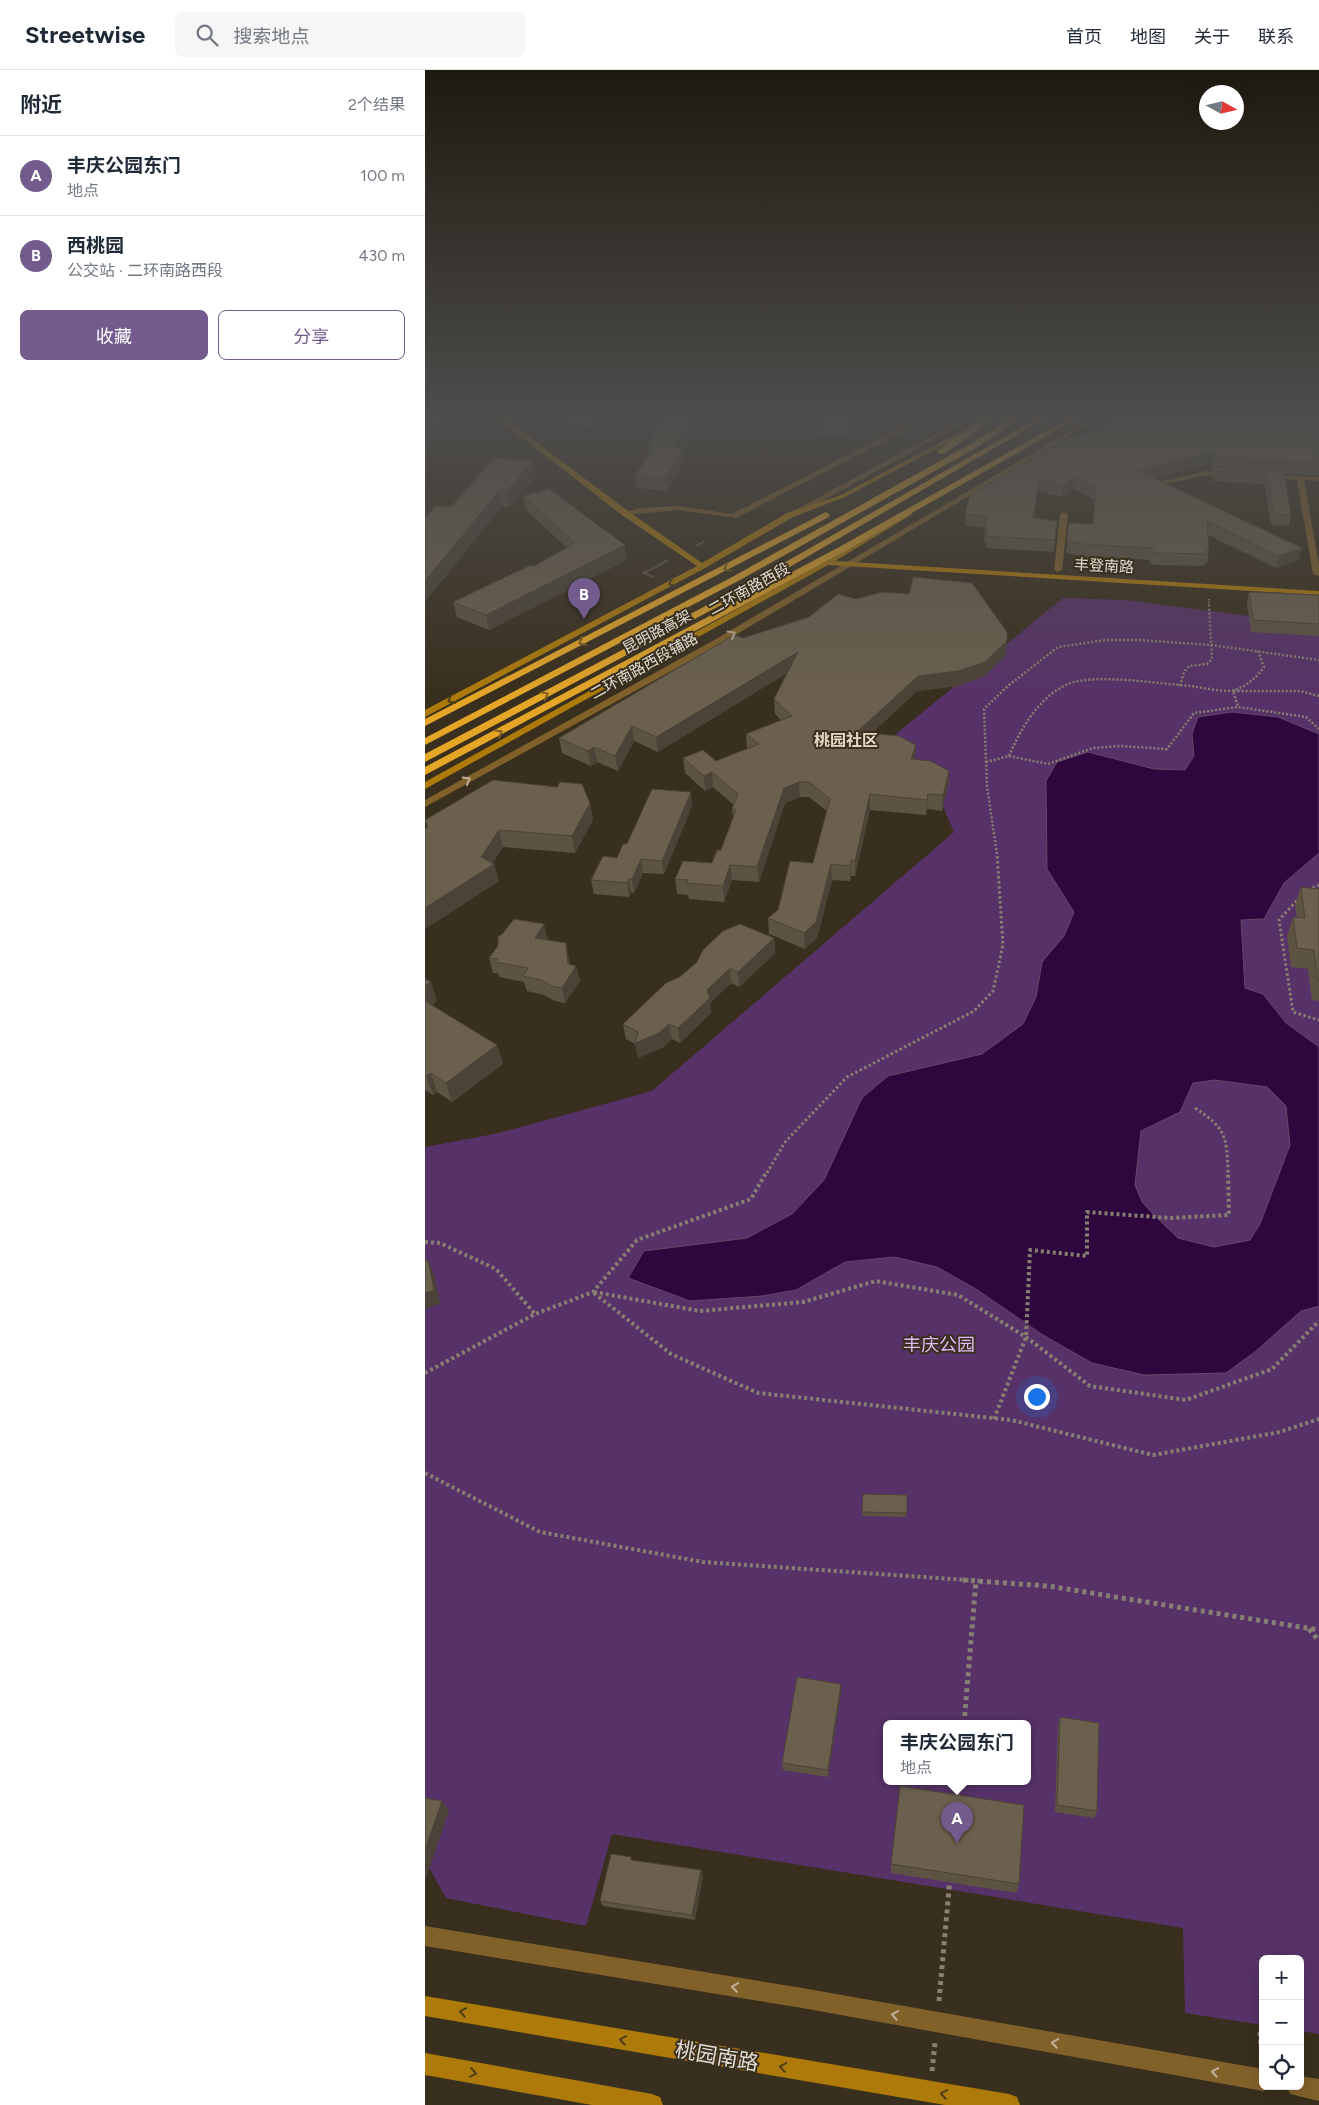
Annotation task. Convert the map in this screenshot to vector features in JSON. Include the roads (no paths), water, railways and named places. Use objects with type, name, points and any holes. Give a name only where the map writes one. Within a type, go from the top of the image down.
[{"type":"highway","name":"昆明路高架","points":[[425,723],[839,507]]},
{"type":"highway","name":"二环南路西段","points":[[425,742],[737,578],[864,507]]},
{"type":"highway","name":"二环南路西段","points":[[425,759],[752,585],[888,507]]},
{"type":"highway","name":"昆明路高架","points":[[425,772],[844,548],[917,507]]},
{"type":"main road","points":[[617,507],[702,566]]},
{"type":"main road","points":[[425,714],[702,566],[791,515],[813,507]]},
{"type":"main road","name":"二环南路西段","points":[[425,786],[827,563],[923,507]]},
{"type":"main road","name":"丰登南路","points":[[837,557],[1319,586]]},
{"type":"main road","name":"丰登南路","points":[[827,563],[1319,593]]},
{"type":"main road","name":"桃园南路","points":[[425,2006],[1009,2105]]},
{"type":"main road","points":[[425,2064],[653,2105]]},
{"type":"street","points":[[625,513],[656,507]]},
{"type":"street","points":[[679,507],[699,508],[733,516],[751,507]]},
{"type":"street","points":[[791,515],[806,507]]},
{"type":"street","name":"二环南路西段辅路","points":[[425,804],[719,641],[946,507]]},
{"type":"street","points":[[1305,507],[1317,574]]},
{"type":"street","points":[[1058,570],[1063,514]]},
{"type":"street","points":[[425,1936],[937,2022],[1259,2079]]},
{"type":"street","points":[[1304,2087],[1319,2090]]},
{"type":"place","name":"西桃园","points":[[584,619]]},
{"type":"place","name":"丰庆公园东门","points":[[957,1843]]},
{"type":"district","name":"桃园社区","points":[[846,740]]},
{"type":"park label","name":"丰庆公园","points":[[939,1345]]}]
